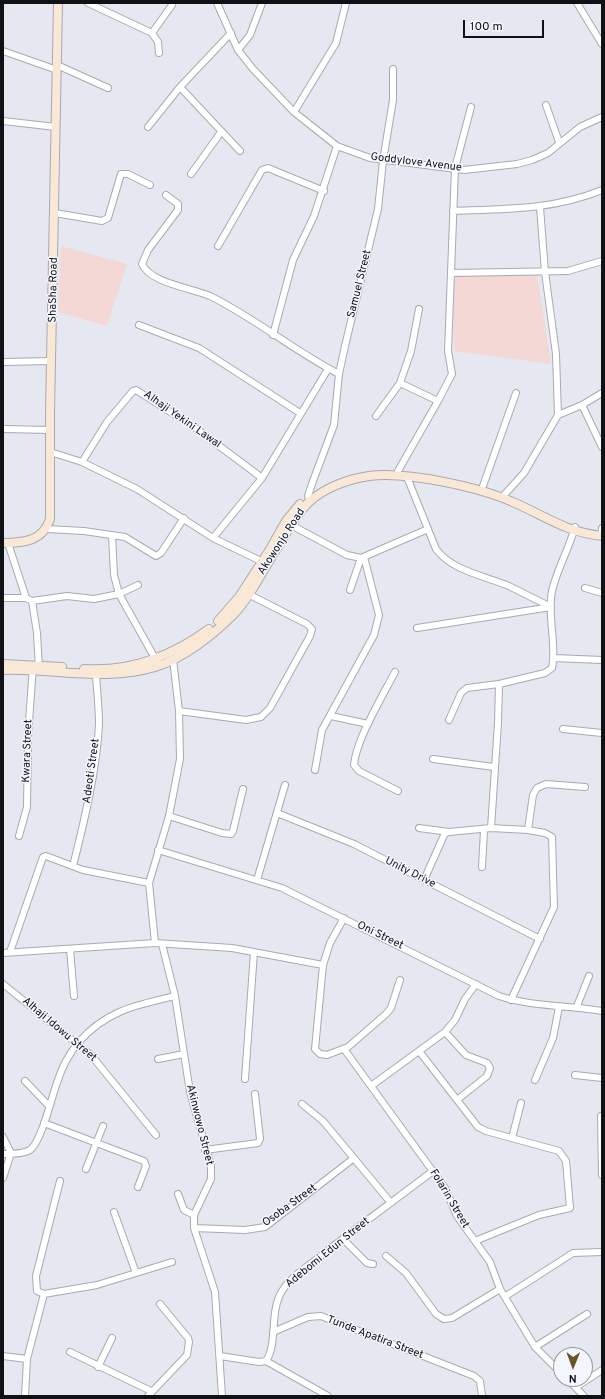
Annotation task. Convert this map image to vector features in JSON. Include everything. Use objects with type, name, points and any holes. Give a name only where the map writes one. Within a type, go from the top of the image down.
[{"type":"main road","name":"ShaSha Road","points":[[47,529],[50,519],[50,430],[58,3]]},
{"type":"main road","name":"Akowonjo Road","points":[[3,664],[96,675],[156,667],[173,659],[198,644],[234,614],[248,594],[286,520],[323,487],[356,475],[398,471],[482,486],[505,494],[574,529]]},
{"type":"main road","name":"Akowonjo Road","points":[[3,670],[36,667],[95,669],[128,666],[156,660],[202,634],[217,622],[239,597],[309,499],[324,491],[356,479],[379,475],[406,477],[446,483],[492,494],[533,512],[563,528],[602,532]]},
{"type":"main road","points":[[6,543],[33,539],[44,533],[47,529]]},
{"type":"street","points":[[88,3],[152,33],[158,42],[159,53]]},
{"type":"street","name":"Goddylove Avenue","points":[[217,3],[238,50],[253,69],[294,112],[337,146],[383,161],[402,161],[455,168],[484,168],[532,160],[548,153],[560,142],[580,128],[602,117]]},
{"type":"street","points":[[238,50],[250,35],[262,3]]},
{"type":"street","points":[[294,112],[336,43],[346,3]]},
{"type":"street","points":[[577,3],[602,44]]},
{"type":"street","points":[[152,33],[172,5]]},
{"type":"street","points":[[148,127],[180,87],[231,33]]},
{"type":"street","points":[[3,50],[57,68],[108,88]]},
{"type":"street","name":"Samuel Street","points":[[309,499],[334,425],[339,374],[378,209],[383,161],[393,100],[393,69]]},
{"type":"street","points":[[180,87],[240,151]]},
{"type":"street","points":[[546,105],[560,142]]},
{"type":"street","points":[[398,471],[438,402],[452,374],[448,351],[455,168],[471,107]]},
{"type":"street","points":[[3,121],[56,127]]},
{"type":"street","points":[[191,174],[221,132]]},
{"type":"street","points":[[273,335],[293,260],[324,191],[337,146]]},
{"type":"street","points":[[218,246],[262,170],[268,168],[324,191]]},
{"type":"street","points":[[55,213],[102,222],[108,218],[121,174],[128,174],[150,185]]},
{"type":"street","points":[[453,210],[540,207],[572,201],[602,190]]},
{"type":"street","points":[[166,195],[178,204],[178,210],[148,250],[142,264],[145,270],[159,278],[209,296],[328,369],[339,374]]},
{"type":"street","points":[[505,494],[524,473],[558,415],[556,354],[544,272],[540,207]]},
{"type":"street","points":[[451,273],[568,272],[602,261]]},
{"type":"street","points":[[376,416],[400,383],[410,352],[419,309]]},
{"type":"street","points":[[140,325],[199,348],[300,413]]},
{"type":"street","points":[[3,362],[52,361]]},
{"type":"street","points":[[213,538],[262,478],[328,369]]},
{"type":"street","points":[[400,383],[438,402]]},
{"type":"street","name":"Alhaji Yekini Lawal","points":[[82,462],[107,422],[133,391],[136,390],[194,427],[262,478]]},
{"type":"street","points":[[482,486],[516,393]]},
{"type":"street","points":[[558,415],[582,405],[602,393]]},
{"type":"street","points":[[582,405],[602,447]]},
{"type":"street","points":[[3,429],[50,430]]},
{"type":"street","points":[[50,452],[82,462],[137,489],[213,538],[264,563]]},
{"type":"street","points":[[406,477],[436,549],[442,557],[451,564],[508,586],[551,606]]},
{"type":"street","points":[[47,529],[84,531],[125,537],[156,556],[161,553],[184,518]]},
{"type":"street","points":[[291,525],[347,555],[363,557],[428,529]]},
{"type":"street","points":[[449,720],[461,692],[468,688],[499,684],[545,673],[552,668],[554,658],[551,606],[552,591],[574,529]]},
{"type":"street","points":[[112,535],[114,575],[119,594],[156,660]]},
{"type":"street","points":[[6,543],[26,598]]},
{"type":"street","points":[[350,590],[363,557]]},
{"type":"street","points":[[315,770],[322,730],[374,635],[379,622],[379,615],[363,557]]},
{"type":"street","points":[[3,598],[26,598],[32,601],[62,597],[94,598],[119,594],[138,585]]},
{"type":"street","points":[[585,588],[602,593]]},
{"type":"street","points":[[179,711],[252,719],[261,717],[270,708],[308,640],[312,629],[307,624],[248,594]]},
{"type":"street","name":"Kwara Street","points":[[19,836],[27,807],[28,736],[36,667],[32,601]]},
{"type":"street","points":[[417,628],[551,606]]},
{"type":"street","points":[[554,658],[602,660]]},
{"type":"street","points":[[154,943],[149,883],[169,816],[180,759],[179,711],[173,659]]},
{"type":"street","points":[[395,672],[368,724],[354,758],[354,765],[359,771],[398,791]]},
{"type":"street","name":"Adeoti Street","points":[[73,866],[86,811],[99,724],[96,675]]},
{"type":"street","points":[[491,828],[499,684]]},
{"type":"street","points":[[331,716],[368,724]]},
{"type":"street","points":[[563,729],[602,733]]},
{"type":"street","points":[[433,759],[494,767]]},
{"type":"street","points":[[528,830],[533,795],[537,788],[546,784],[585,787]]},
{"type":"street","points":[[258,880],[285,785]]},
{"type":"street","points":[[169,816],[230,834],[233,832],[243,789]]},
{"type":"street","name":"Unity Drive","points":[[277,813],[354,844],[540,939]]},
{"type":"street","points":[[419,828],[449,832],[484,830],[491,828],[528,830],[545,833],[552,837],[554,907],[511,1000]]},
{"type":"street","points":[[482,867],[484,830]]},
{"type":"street","points":[[424,880],[445,833],[449,832]]},
{"type":"street","name":"Oni Street","points":[[158,850],[282,888],[476,984],[487,991],[511,1000],[527,1004],[559,1007],[577,1006],[602,1011]]},
{"type":"street","points":[[10,952],[43,857],[51,857],[73,866],[132,881],[149,883]]},
{"type":"street","points":[[344,918],[330,943],[323,965],[315,1049],[320,1054],[327,1055],[348,1047],[391,1008],[400,980]]},
{"type":"street","points":[[3,953],[154,943],[212,946],[323,965]]},
{"type":"street","name":"Akinwowo Street","points":[[162,944],[175,996],[190,1092],[205,1150],[211,1166],[211,1179],[194,1215],[194,1228],[215,1292],[222,1396]]},
{"type":"street","points":[[70,949],[74,996]]},
{"type":"street","points":[[245,1079],[254,952]]},
{"type":"street","points":[[577,1006],[589,976]]},
{"type":"street","name":"Alhaji Idowu Street","points":[[3,984],[91,1055],[156,1135]]},
{"type":"street","points":[[371,1086],[445,1032],[455,1020],[465,999],[476,984]]},
{"type":"street","points":[[3,1154],[22,1153],[30,1150],[40,1134],[58,1078],[78,1043],[98,1024],[116,1012],[175,996]]},
{"type":"street","points":[[535,1080],[553,1038],[559,1007]]},
{"type":"street","points":[[445,1032],[466,1055],[487,1063],[490,1068],[487,1076],[457,1100]]},
{"type":"street","name":"Folarin Street","points":[[344,1049],[445,1188],[457,1216],[490,1262],[500,1289],[506,1296],[535,1347],[553,1365]]},
{"type":"street","points":[[419,1051],[478,1127],[559,1151],[566,1161],[570,1208],[539,1215],[476,1241]]},
{"type":"street","points":[[158,1059],[184,1054]]},
{"type":"street","points":[[575,1076],[602,1078]]},
{"type":"street","points":[[25,1081],[49,1106]]},
{"type":"street","points":[[205,1150],[258,1143],[260,1139],[255,1094]]},
{"type":"street","points":[[512,1138],[521,1103]]},
{"type":"street","points":[[302,1104],[323,1121],[391,1203]]},
{"type":"street","points":[[601,1116],[602,1175]]},
{"type":"street","points":[[44,1123],[144,1161],[146,1166],[138,1187]]},
{"type":"street","points":[[86,1169],[103,1126]]},
{"type":"street","points":[[3,1137],[11,1153],[3,1178]]},
{"type":"street","name":"Osoba Street","points":[[194,1228],[245,1230],[264,1227],[354,1158]]},
{"type":"street","name":"Adebomi Edun Street","points":[[266,1361],[270,1353],[275,1309],[283,1289],[305,1268],[433,1171]]},
{"type":"street","points":[[60,1181],[36,1276],[37,1291],[44,1294],[82,1289],[172,1262]]},
{"type":"street","points":[[178,1194],[184,1210],[194,1215]]},
{"type":"street","points":[[114,1212],[136,1273]]},
{"type":"street","points":[[343,1239],[367,1263],[372,1264]]},
{"type":"street","points":[[506,1296],[573,1253],[602,1252]]},
{"type":"street","points":[[386,1256],[406,1273],[436,1314],[444,1319],[452,1318],[500,1289]]},
{"type":"street","points":[[26,1396],[27,1359],[44,1294]]},
{"type":"street","points":[[70,1352],[149,1394],[186,1355],[188,1348],[188,1338],[160,1304]]},
{"type":"street","points":[[535,1347],[587,1314]]},
{"type":"street","name":"Tunde Apatira Street","points":[[273,1332],[308,1317],[314,1315],[321,1316],[478,1378],[482,1396]]},
{"type":"street","points":[[98,1367],[112,1338]]},
{"type":"street","points":[[3,1356],[27,1359]]},
{"type":"street","points":[[220,1356],[259,1362],[266,1361],[328,1396]]},
{"type":"street","points":[[593,1376],[602,1370]]},
{"type":"street","points":[[576,1387],[584,1396]]},
{"type":"shaded area","points":[[61,246],[127,264],[107,326],[58,312]]},
{"type":"shaded area","points":[[537,273],[551,364],[454,351],[452,274]]}]
